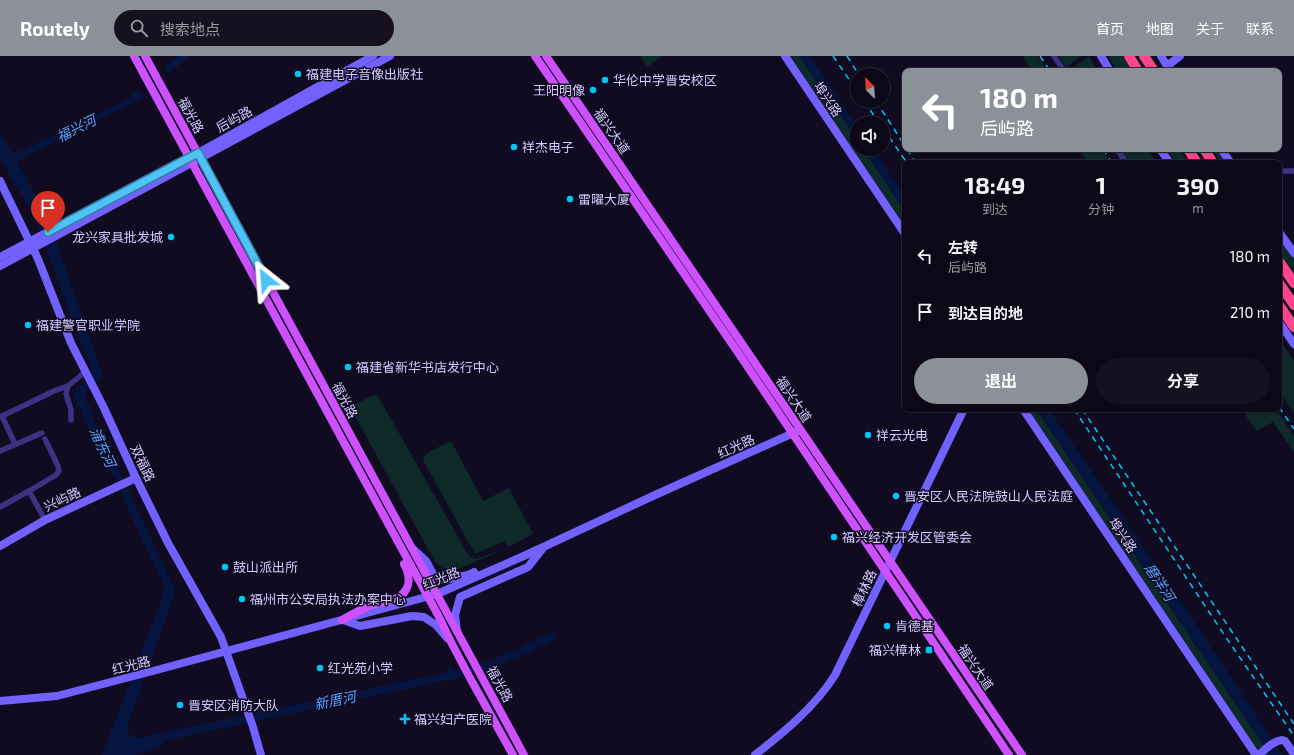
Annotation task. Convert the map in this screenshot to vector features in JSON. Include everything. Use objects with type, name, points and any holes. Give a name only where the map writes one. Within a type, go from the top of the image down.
[{"type":"highway","points":[[1129,56],[1136,68]]},
{"type":"highway","points":[[1144,56],[1152,68]]},
{"type":"highway","points":[[1282,265],[1294,283]]},
{"type":"highway","points":[[1282,287],[1294,305]]},
{"type":"highway","points":[[1282,311],[1292,331]]},
{"type":"main road","name":"福光路","points":[[134,56],[428,596],[462,664],[513,755]]},
{"type":"main road","name":"福光路","points":[[145,56],[524,755]]},
{"type":"main road","name":"福兴大道","points":[[535,56],[1009,755]]},
{"type":"main road","name":"福兴大道","points":[[546,56],[1022,755]]},
{"type":"main road","points":[[342,620],[365,608],[398,598],[406,591],[409,581],[409,573],[396,549],[388,525]]},
{"type":"street","name":"后屿路","points":[[199,156],[373,56]]},
{"type":"street","name":"后屿路","points":[[32,245],[390,56]]},
{"type":"street","name":"埠兴路","points":[[785,56],[902,230]]},
{"type":"street","points":[[1054,56],[1062,68]]},
{"type":"street","points":[[1101,56],[1108,68]]},
{"type":"street","points":[[1161,56],[1169,68],[1180,56]]},
{"type":"street","points":[[1282,171],[1294,171]]},
{"type":"street","name":"双福路","points":[[0,181],[32,245],[66,332],[94,387],[136,478],[168,543],[221,637],[261,755]]},
{"type":"street","points":[[1282,236],[1294,253]]},
{"type":"street","points":[[0,257],[32,245]]},
{"type":"street","points":[[0,266],[32,245]]},
{"type":"street","points":[[1282,324],[1292,331],[1294,344]]},
{"type":"street","points":[[15,444],[1,417],[54,391],[68,386],[86,373]]},
{"type":"street","points":[[68,386],[66,394],[71,410],[71,420]]},
{"type":"street","name":"樟林路","points":[[755,755],[799,717],[829,685],[843,661],[963,412]]},
{"type":"street","name":"埠兴路","points":[[1025,412],[1260,753]]},
{"type":"street","name":"红光路","points":[[0,701],[57,696],[436,594],[526,555],[800,430]]},
{"type":"street","points":[[0,451],[15,444],[44,436],[57,463],[59,471],[56,475],[0,507]]},
{"type":"street","name":"兴屿路","points":[[0,546],[45,520],[136,478]]},
{"type":"street","points":[[29,491],[45,520]]},
{"type":"street","points":[[411,546],[426,561],[434,576],[444,580],[468,575],[505,559],[526,555]]},
{"type":"street","points":[[457,631],[455,615],[460,598],[528,567],[543,547]]},
{"type":"street","points":[[342,620],[360,626],[412,616],[424,618],[436,625],[452,644]]},
{"type":"street","points":[[1260,753],[1277,741],[1282,740],[1285,741],[1294,754]]},
{"type":"green space","points":[[641,56],[662,56],[648,66]]},
{"type":"green space","points":[[786,56],[799,56],[850,129],[850,151]]},
{"type":"green space","points":[[1023,56],[1037,56],[1045,68],[1030,68]]},
{"type":"green space","points":[[1059,56],[1081,56],[1066,67]]},
{"type":"green space","points":[[1089,56],[1096,68],[1072,68]]},
{"type":"green space","points":[[1108,56],[1124,56],[1131,68],[1115,68]]},
{"type":"green space","points":[[1081,152],[1103,152],[1108,160],[1086,160]]},
{"type":"green space","points":[[1116,152],[1149,152],[1155,160],[1122,160]]},
{"type":"green space","points":[[1169,152],[1182,152],[1186,160],[1174,160]]},
{"type":"green space","points":[[1214,152],[1220,152],[1226,160],[1219,160]]},
{"type":"green space","points":[[854,156],[868,156],[902,208],[902,228]]},
{"type":"green space","points":[[1282,240],[1294,257],[1294,273],[1282,255]]},
{"type":"green space","points":[[1282,343],[1294,361],[1294,413],[1282,395]]},
{"type":"green space","points":[[371,396],[378,396],[469,556],[476,559],[507,548],[456,570],[445,569],[435,562],[350,407]]},
{"type":"green space","points":[[1027,412],[1038,412],[1270,755],[1257,755]]},
{"type":"green space","points":[[1243,412],[1278,412],[1294,436],[1294,452],[1273,422],[1257,431]]},
{"type":"green space","points":[[451,441],[483,501],[509,488],[533,534],[508,547],[504,541],[475,554],[423,458],[427,453]]},
{"type":"water","points":[[178,56],[190,56],[169,74],[165,68]]},
{"type":"water","points":[[799,56],[810,56],[850,116],[850,129]]},
{"type":"water","points":[[139,89],[143,98],[17,161],[50,221],[102,373],[99,381],[85,395],[85,399],[175,589],[174,596],[128,725],[128,730],[132,737],[137,738],[448,672],[449,668],[451,667],[455,672],[492,660],[553,632],[557,639],[497,667],[458,678],[168,740],[159,748],[134,755],[102,755],[162,598],[164,591],[163,584],[133,521],[117,482],[107,466],[74,397],[75,391],[92,373],[92,370],[78,336],[36,220],[0,158],[0,132],[13,154],[124,102]]},
{"type":"water","points":[[868,156],[878,156],[902,192],[902,208]]},
{"type":"water","name":"磨洋河","points":[[1038,412],[1051,412],[1196,624],[1282,755],[1270,755]]},
{"type":"railway","points":[[833,56],[850,81]]},
{"type":"railway","points":[[847,56],[855,68]]},
{"type":"railway","points":[[1040,56],[1048,68]]},
{"type":"railway","points":[[869,108],[874,116]]},
{"type":"railway","points":[[881,108],[902,141]]},
{"type":"railway","points":[[890,138],[905,160]]},
{"type":"railway","points":[[909,152],[914,160]]},
{"type":"railway","points":[[1105,152],[1110,160]]},
{"type":"railway","points":[[1282,411],[1294,429]]},
{"type":"railway","points":[[1076,412],[1225,636],[1294,736]]},
{"type":"railway","points":[[1084,412],[1294,724]]},
{"type":"place","name":"福建电子音像出版社","points":[[298,74]]},
{"type":"place","name":"华伦中学晋安校区","points":[[605,80]]},
{"type":"place","name":"王阳明像","points":[[593,90]]},
{"type":"place","name":"祥杰电子","points":[[514,147]]},
{"type":"place","name":"雷曜大厦","points":[[570,199]]},
{"type":"place","name":"龙兴家具批发城","points":[[171,237]]},
{"type":"place","name":"福建警官职业学院","points":[[28,325]]},
{"type":"place","name":"福建省新华书店发行中心","points":[[348,367]]},
{"type":"place","name":"祥云光电","points":[[868,435]]},
{"type":"place","name":"晋安区人民法院鼓山人民法庭","points":[[896,496]]},
{"type":"place","name":"福兴经济开发区管委会","points":[[834,537]]},
{"type":"place","name":"鼓山派出所","points":[[225,567]]},
{"type":"place","name":"福州市公安局执法办案中心","points":[[242,599]]},
{"type":"place","name":"肯德基","points":[[887,626]]},
{"type":"place","name":"福兴樟林","points":[[929,650]]},
{"type":"place","name":"红光苑小学","points":[[320,668]]},
{"type":"place","name":"晋安区消防大队","points":[[180,705]]},
{"type":"place","name":"福兴妇产医院","points":[[405,719]]},
{"type":"route","points":[[48,232],[198,153],[266,280]]},
{"type":"water label","name":"福兴河","points":[[76,128]]},
{"type":"water label","name":"浦东河","points":[[103,447]]},
{"type":"water label","name":"新厝河","points":[[335,700]]}]
